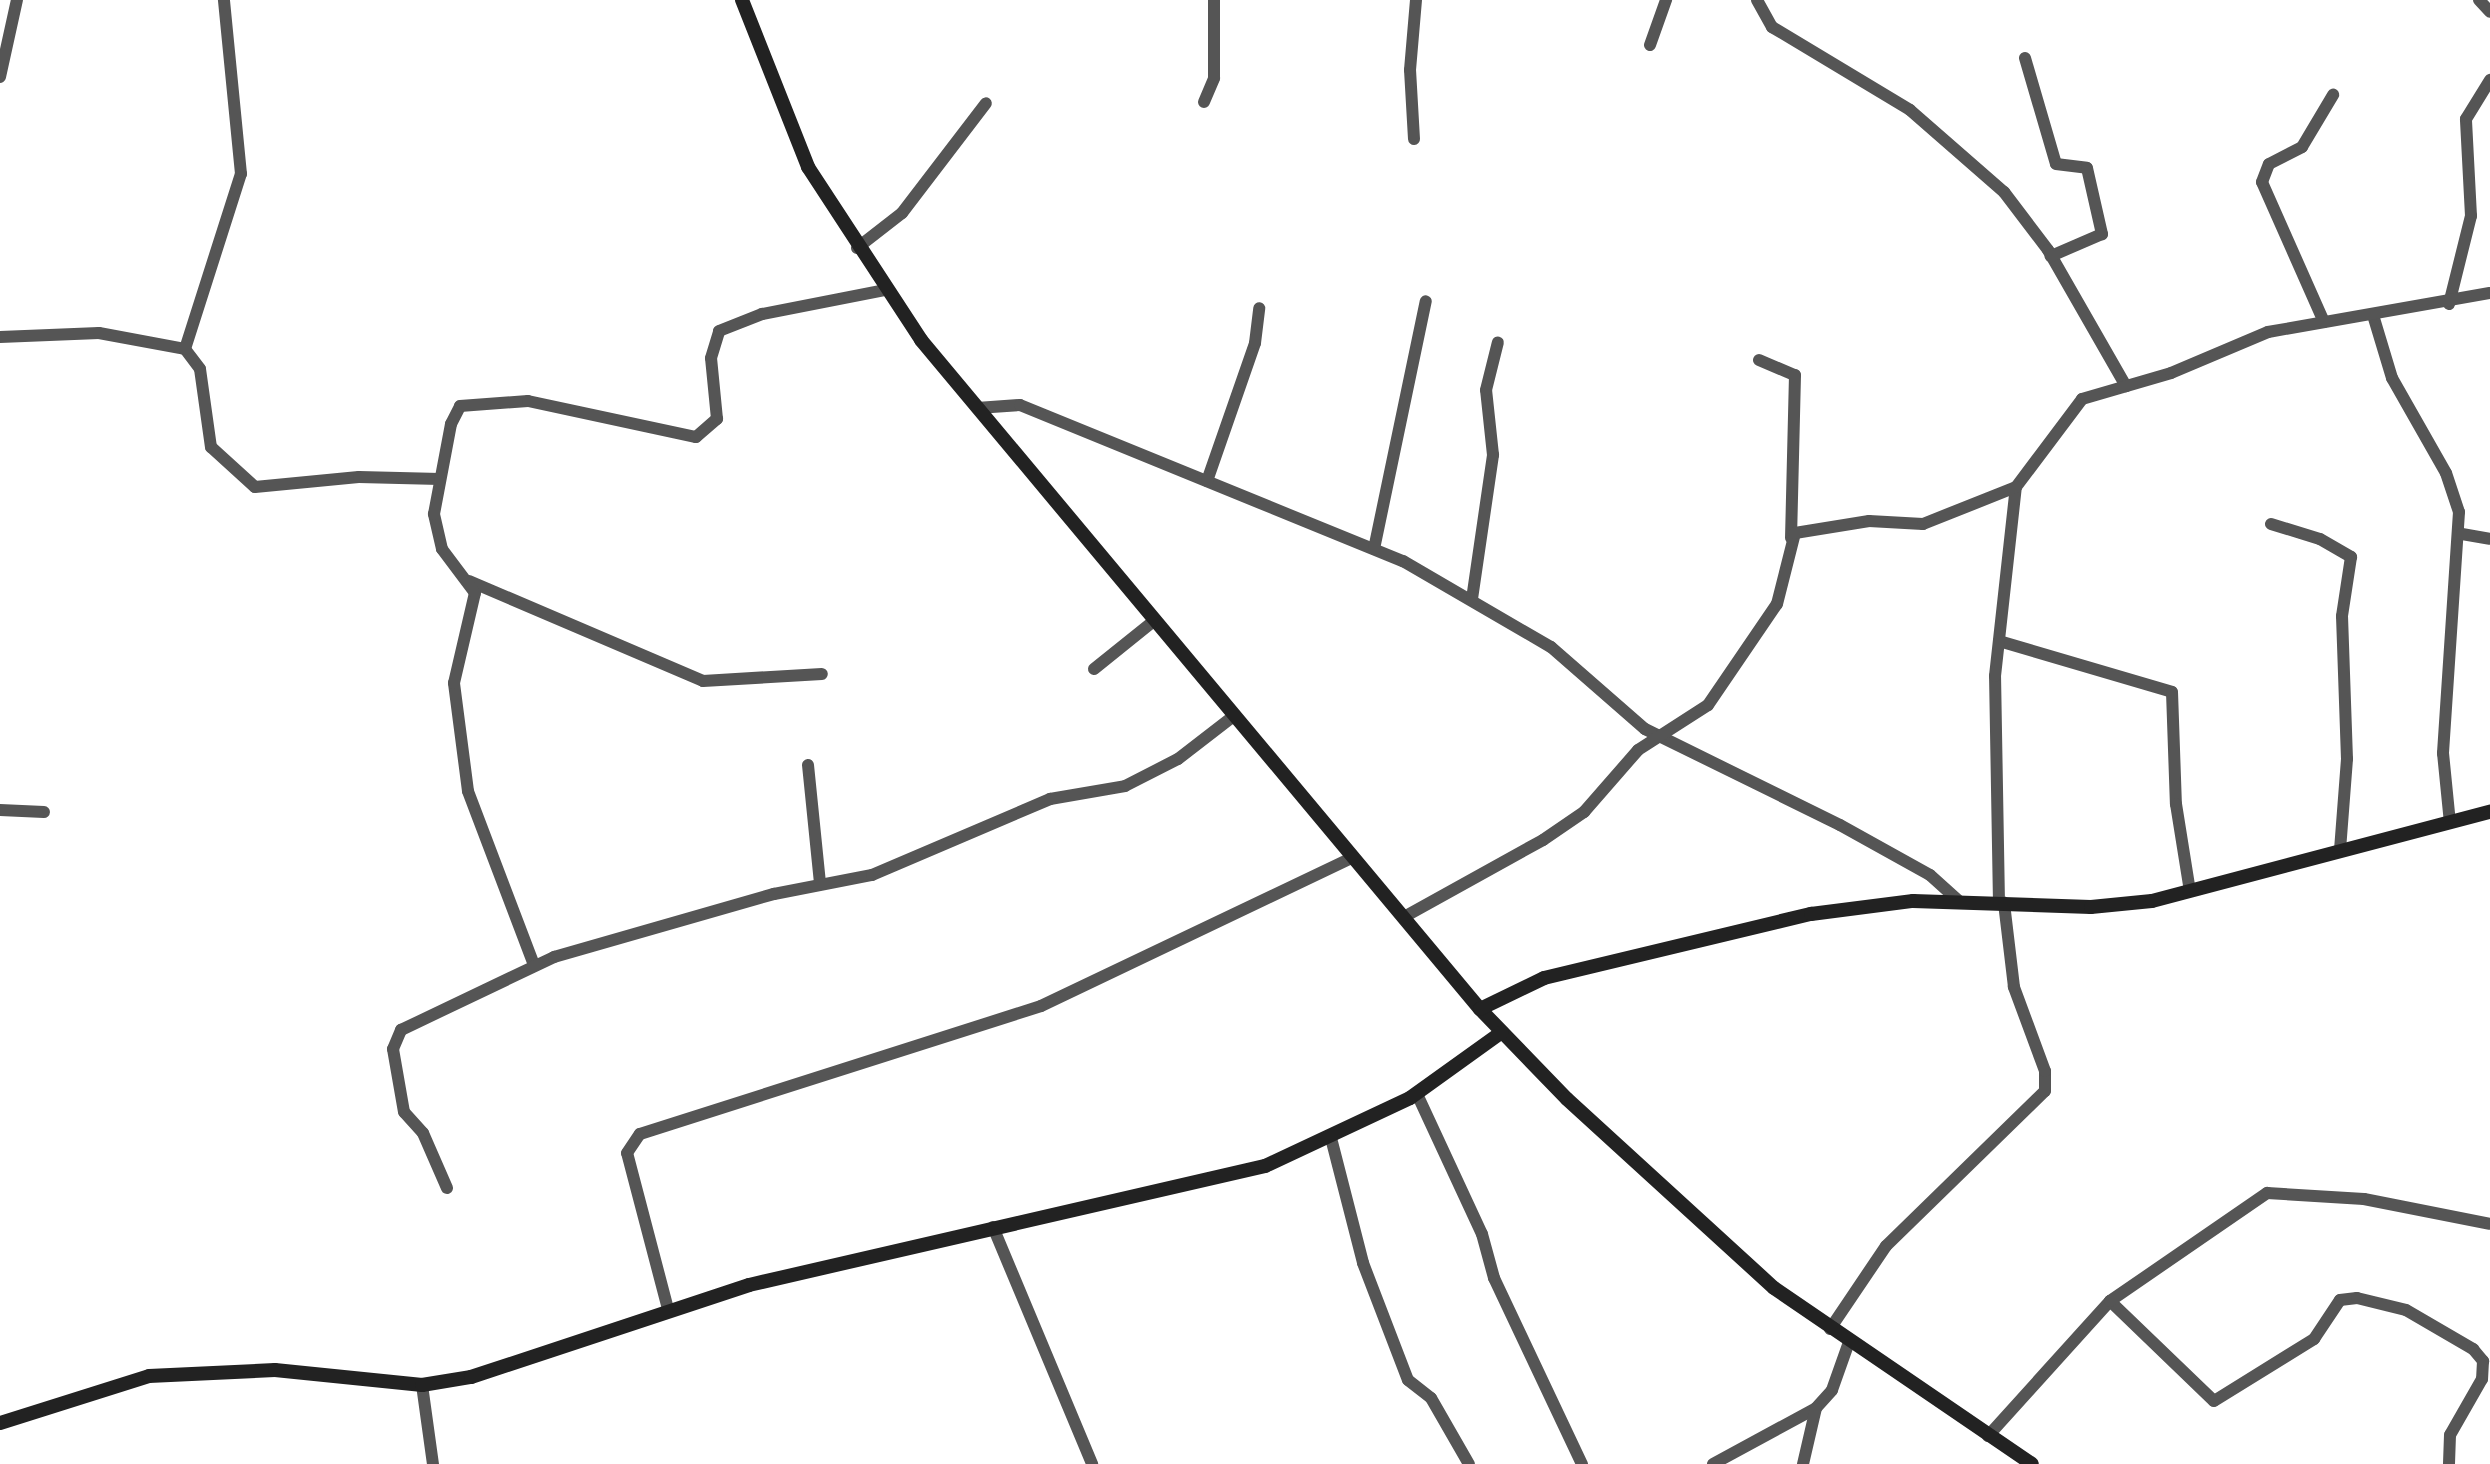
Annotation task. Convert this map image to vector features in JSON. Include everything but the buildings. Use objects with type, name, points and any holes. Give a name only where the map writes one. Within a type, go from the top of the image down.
[{"type":"main road","points":[[742,0],[808,167],[886,290],[977,408],[1480,1009],[1765,1279],[1830,1329],[2032,1464]]},
{"type":"main road","points":[[1480,1009],[1544,978],[1811,914],[1960,902],[2091,907],[2190,891],[2340,849],[2490,812]]},
{"type":"main road","points":[[0,1423],[116,1382],[208,1370],[422,1385],[471,1377],[668,1309],[993,1227],[1265,1166],[1331,1138],[1417,1094],[1502,1032]]},
{"type":"street","points":[[0,77],[17,0]]},
{"type":"street","points":[[185,349],[241,174],[224,0]]},
{"type":"street","points":[[1204,102],[1214,78],[1214,0]]},
{"type":"street","points":[[1415,139],[1410,70],[1416,0]]},
{"type":"street","points":[[1650,45],[1666,0]]},
{"type":"street","points":[[1757,0],[1772,27],[1910,110],[1989,177],[2051,256],[2126,386]]},
{"type":"street","points":[[2479,0],[2490,12]]},
{"type":"street","points":[[2025,58],[2056,164],[2087,168],[2102,234],[2051,256]]},
{"type":"street","points":[[2449,304],[2472,216],[2466,118],[2490,80]]},
{"type":"street","points":[[2324,322],[2262,182],[2269,164],[2302,147],[2333,95]]},
{"type":"street","points":[[857,248],[902,213],[986,103]]},
{"type":"street","points":[[534,965],[471,813],[454,682],[476,599],[436,532],[440,479],[455,415],[460,406],[482,401],[528,401],[667,433],[709,433],[717,419],[711,358],[719,331],[762,314],[886,290]]},
{"type":"street","points":[[1830,1329],[1886,1246],[2045,1091],[2045,1071],[2014,987],[2002,903],[1994,719],[1999,641],[2016,487],[2082,399],[2126,386],[2268,332],[2449,304],[2490,293]]},
{"type":"street","points":[[1374,549],[1426,301]]},
{"type":"street","points":[[1207,481],[1255,343],[1259,308]]},
{"type":"street","points":[[2373,316],[2392,378],[2446,473],[2462,534],[2443,753],[2450,824]]},
{"type":"street","points":[[0,337],[99,333],[185,349],[200,369],[211,447],[255,487],[359,477],[440,479]]},
{"type":"street","points":[[1472,599],[1494,446],[1486,390],[1498,342]]},
{"type":"street","points":[[1404,917],[1574,819],[1657,736],[1708,705],[1777,604],[1791,538],[1795,374],[1759,360]]},
{"type":"street","points":[[977,408],[1020,405],[1374,549],[1472,599],[1551,647],[1657,736],[1840,825],[1930,875],[1960,902]]},
{"type":"street","points":[[1791,538],[1802,530],[1852,523],[1923,524],[2016,487]]},
{"type":"street","points":[[2271,524],[2320,539],[2351,557],[2342,615],[2347,760],[2340,849]]},
{"type":"street","points":[[2462,534],[2490,539]]},
{"type":"street","points":[[467,581],[703,681],[822,674]]},
{"type":"street","points":[[1094,669],[1155,620]]},
{"type":"street","points":[[1999,641],[2172,692],[2176,804],[2190,891]]},
{"type":"street","points":[[447,1188],[424,1133],[404,1112],[395,1037],[534,965],[820,884],[872,875],[1050,799],[1125,786],[1178,759],[1235,715]]},
{"type":"street","points":[[808,765],[820,884]]},
{"type":"street","points":[[0,810],[44,812]]},
{"type":"street","points":[[668,1309],[627,1153],[640,1134],[1041,1006],[1353,857]]},
{"type":"street","points":[[1417,1094],[1482,1234],[1494,1278],[1582,1464]]},
{"type":"street","points":[[1331,1138],[1363,1263],[1408,1380],[1431,1398],[1469,1464]]},
{"type":"street","points":[[1989,1436],[2110,1301],[2267,1193],[2364,1199],[2490,1224]]},
{"type":"street","points":[[993,1227],[1092,1464]]},
{"type":"street","points":[[2110,1301],[2214,1401],[2314,1339],[2340,1300],[2357,1298],[2406,1310],[2473,1349],[2483,1361],[2482,1379],[2450,1435],[2449,1464]]},
{"type":"street","points":[[1713,1464],[1816,1408],[1832,1390],[1849,1342]]},
{"type":"street","points":[[422,1385],[433,1464]]},
{"type":"street","points":[[1803,1464],[1816,1408]]}]
